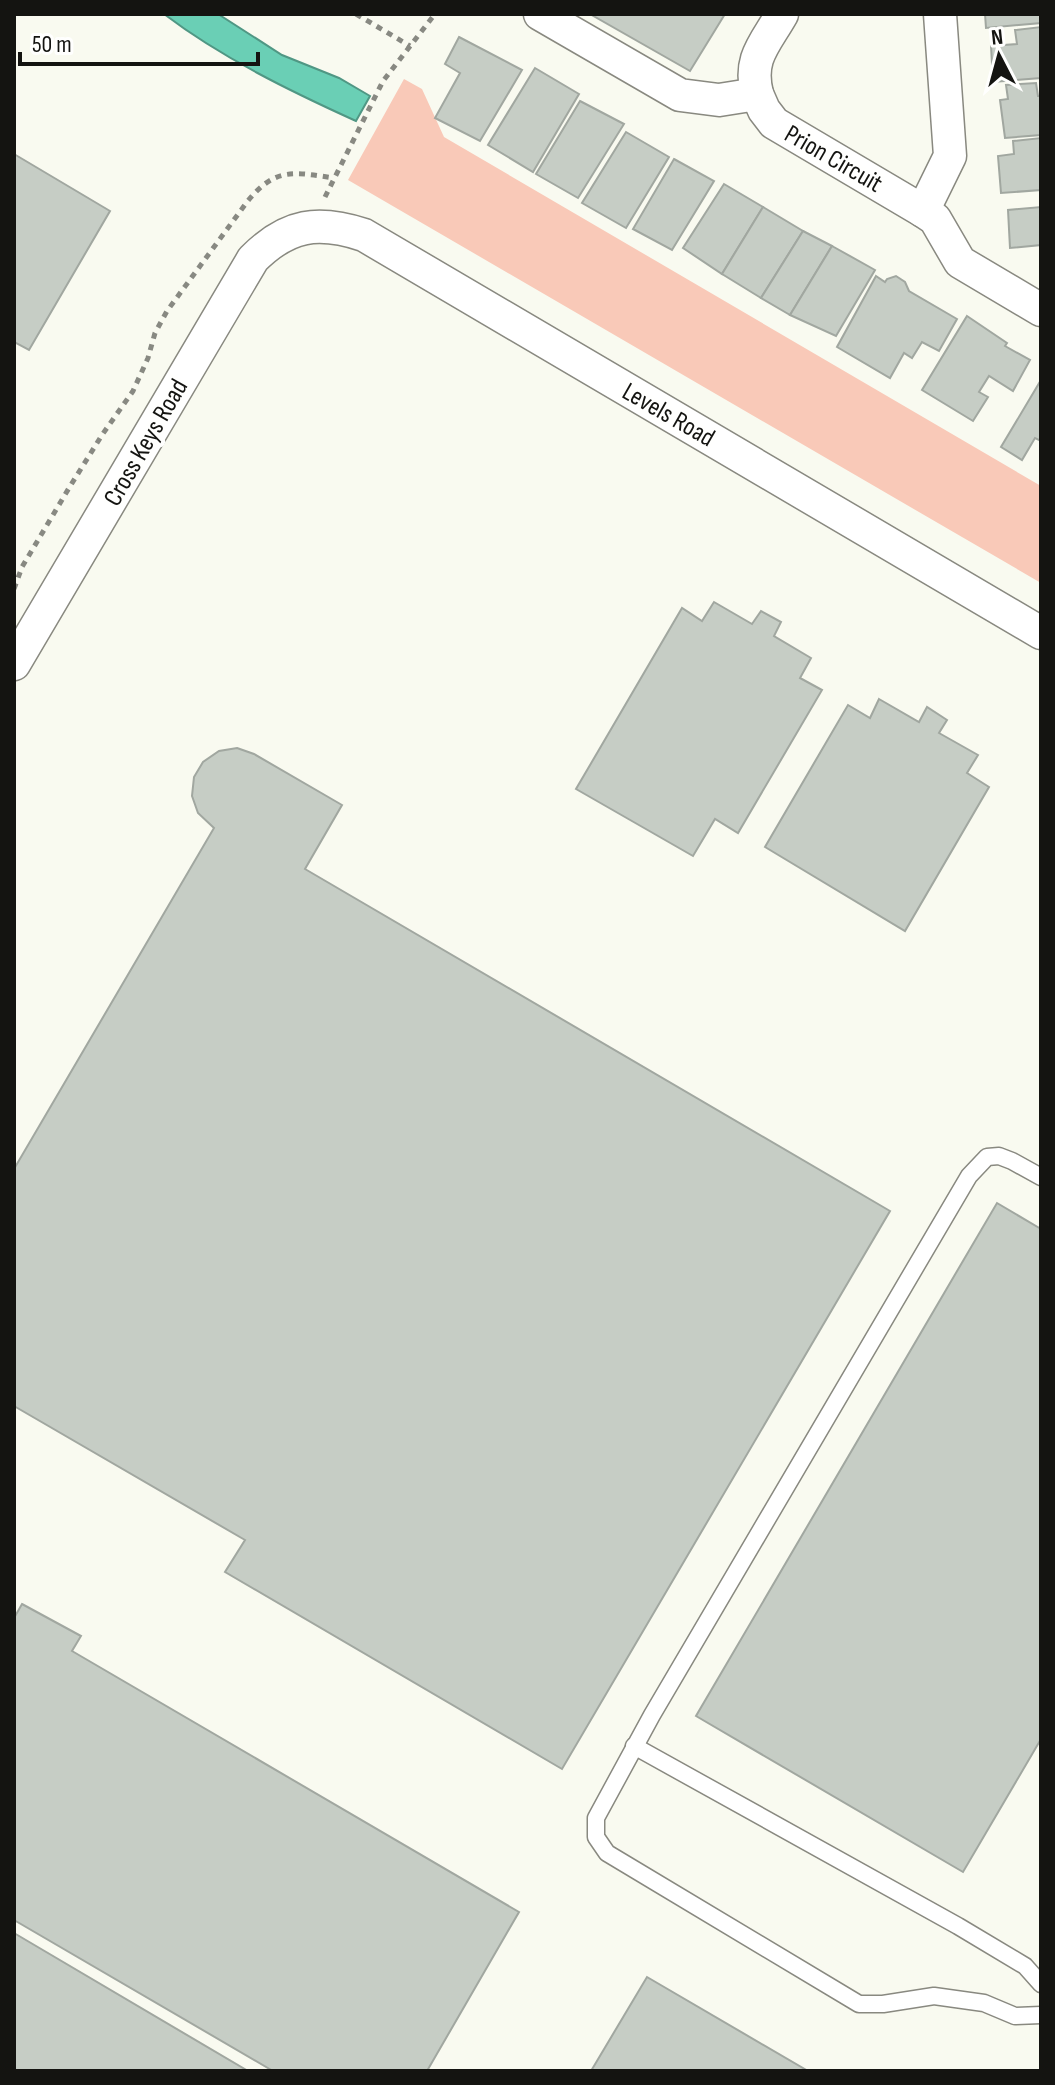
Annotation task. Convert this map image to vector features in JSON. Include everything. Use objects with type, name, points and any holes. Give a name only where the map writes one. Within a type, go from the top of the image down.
[{"type":"street","points":[[540,14],[680,95],[719,100],[757,94],[753,80],[754,60],[782,14]]},
{"type":"street","points":[[923,211],[950,156],[940,14]]},
{"type":"street","name":"Prion Circuit","points":[[757,94],[774,123],[935,219],[960,262],[1041,310]]},
{"type":"street","name":"Levels Road","points":[[300,230],[337,226],[364,235],[1041,633]]},
{"type":"street","name":"Cross Keys Road","points":[[14,664],[253,259],[268,244],[300,230]]},
{"type":"lane","points":[[1041,1177],[999,1156],[987,1157],[969,1176],[634,1746],[596,1818],[596,1837],[607,1853],[621,1863],[859,2004],[883,2004],[934,1996],[984,2003],[1015,2016],[1041,2015]]},
{"type":"lane","points":[[634,1746],[958,1926],[1025,1966],[1041,1984]]},
{"type":"path","points":[[356,14],[410,46]]},
{"type":"path","points":[[300,230],[334,178],[383,81],[435,14]]},
{"type":"path","points":[[14,589],[22,567],[69,488],[133,391],[155,333],[167,311],[260,185],[276,176],[295,172],[334,178]]},
{"type":"shaded area","points":[[164,14],[218,14],[282,55],[339,78],[370,96],[356,121],[257,73]]},
{"type":"shaded area","points":[[404,79],[422,89],[444,137],[1041,486],[1041,583],[348,180]]},
{"type":"building","points":[[590,14],[725,14],[690,71]]},
{"type":"building","points":[[985,14],[1041,14],[1041,23],[986,28]]},
{"type":"building","points":[[1041,27],[1041,78],[993,82],[991,46],[1017,44],[1015,30]]},
{"type":"building","points":[[459,37],[522,70],[480,141],[435,118],[460,73],[445,64]]},
{"type":"building","points":[[535,68],[579,94],[533,172],[488,145]]},
{"type":"building","points":[[1036,83],[1038,96],[1041,96],[1041,135],[1005,138],[1000,100],[1008,99],[1006,85]]},
{"type":"building","points":[[580,101],[624,124],[578,198],[536,174]]},
{"type":"building","points":[[626,132],[669,157],[626,228],[582,203]]},
{"type":"building","points":[[1041,138],[1041,190],[1001,193],[998,156],[1014,154],[1013,141]]},
{"type":"building","points":[[14,154],[110,211],[29,350],[14,342]]},
{"type":"building","points":[[674,159],[714,181],[672,250],[633,229]]},
{"type":"building","points":[[724,184],[763,207],[722,274],[683,248]]},
{"type":"building","points":[[763,207],[803,231],[761,298],[722,274]]},
{"type":"building","points":[[1041,207],[1041,245],[1010,248],[1008,210]]},
{"type":"building","points":[[803,231],[832,246],[790,315],[761,298]]},
{"type":"building","points":[[832,246],[875,270],[836,336],[790,315]]},
{"type":"building","points":[[876,276],[885,282],[896,276],[905,282],[909,291],[957,319],[939,351],[922,342],[912,358],[904,353],[890,378],[837,347]]},
{"type":"building","points":[[967,316],[1007,343],[1005,346],[1030,360],[1013,391],[989,376],[979,392],[988,397],[973,421],[922,390]]},
{"type":"building","points":[[1041,380],[1041,441],[1035,438],[1022,460],[1001,447]]},
{"type":"building","points":[[714,602],[752,624],[761,611],[781,622],[774,636],[811,658],[800,678],[822,690],[738,833],[715,819],[693,856],[576,789],[682,608],[702,621]]},
{"type":"building","points":[[879,699],[919,722],[927,707],[947,720],[939,733],[978,755],[967,773],[989,787],[905,931],[765,847],[848,705],[870,718]]},
{"type":"building","points":[[237,748],[254,754],[342,805],[305,869],[890,1211],[562,1769],[225,1572],[245,1540],[14,1406],[14,1169],[214,828],[198,813],[192,796],[194,777],[203,762],[219,751]]},
{"type":"building","points":[[997,1203],[1041,1229],[1041,1739],[963,1872],[696,1716]]},
{"type":"building","points":[[22,1604],[81,1636],[72,1651],[519,1912],[427,2071],[273,2071],[14,1920],[14,1618]]},
{"type":"building","points":[[14,1933],[248,2071],[14,2071]]},
{"type":"building","points":[[647,1977],[808,2071],[591,2071]]}]
